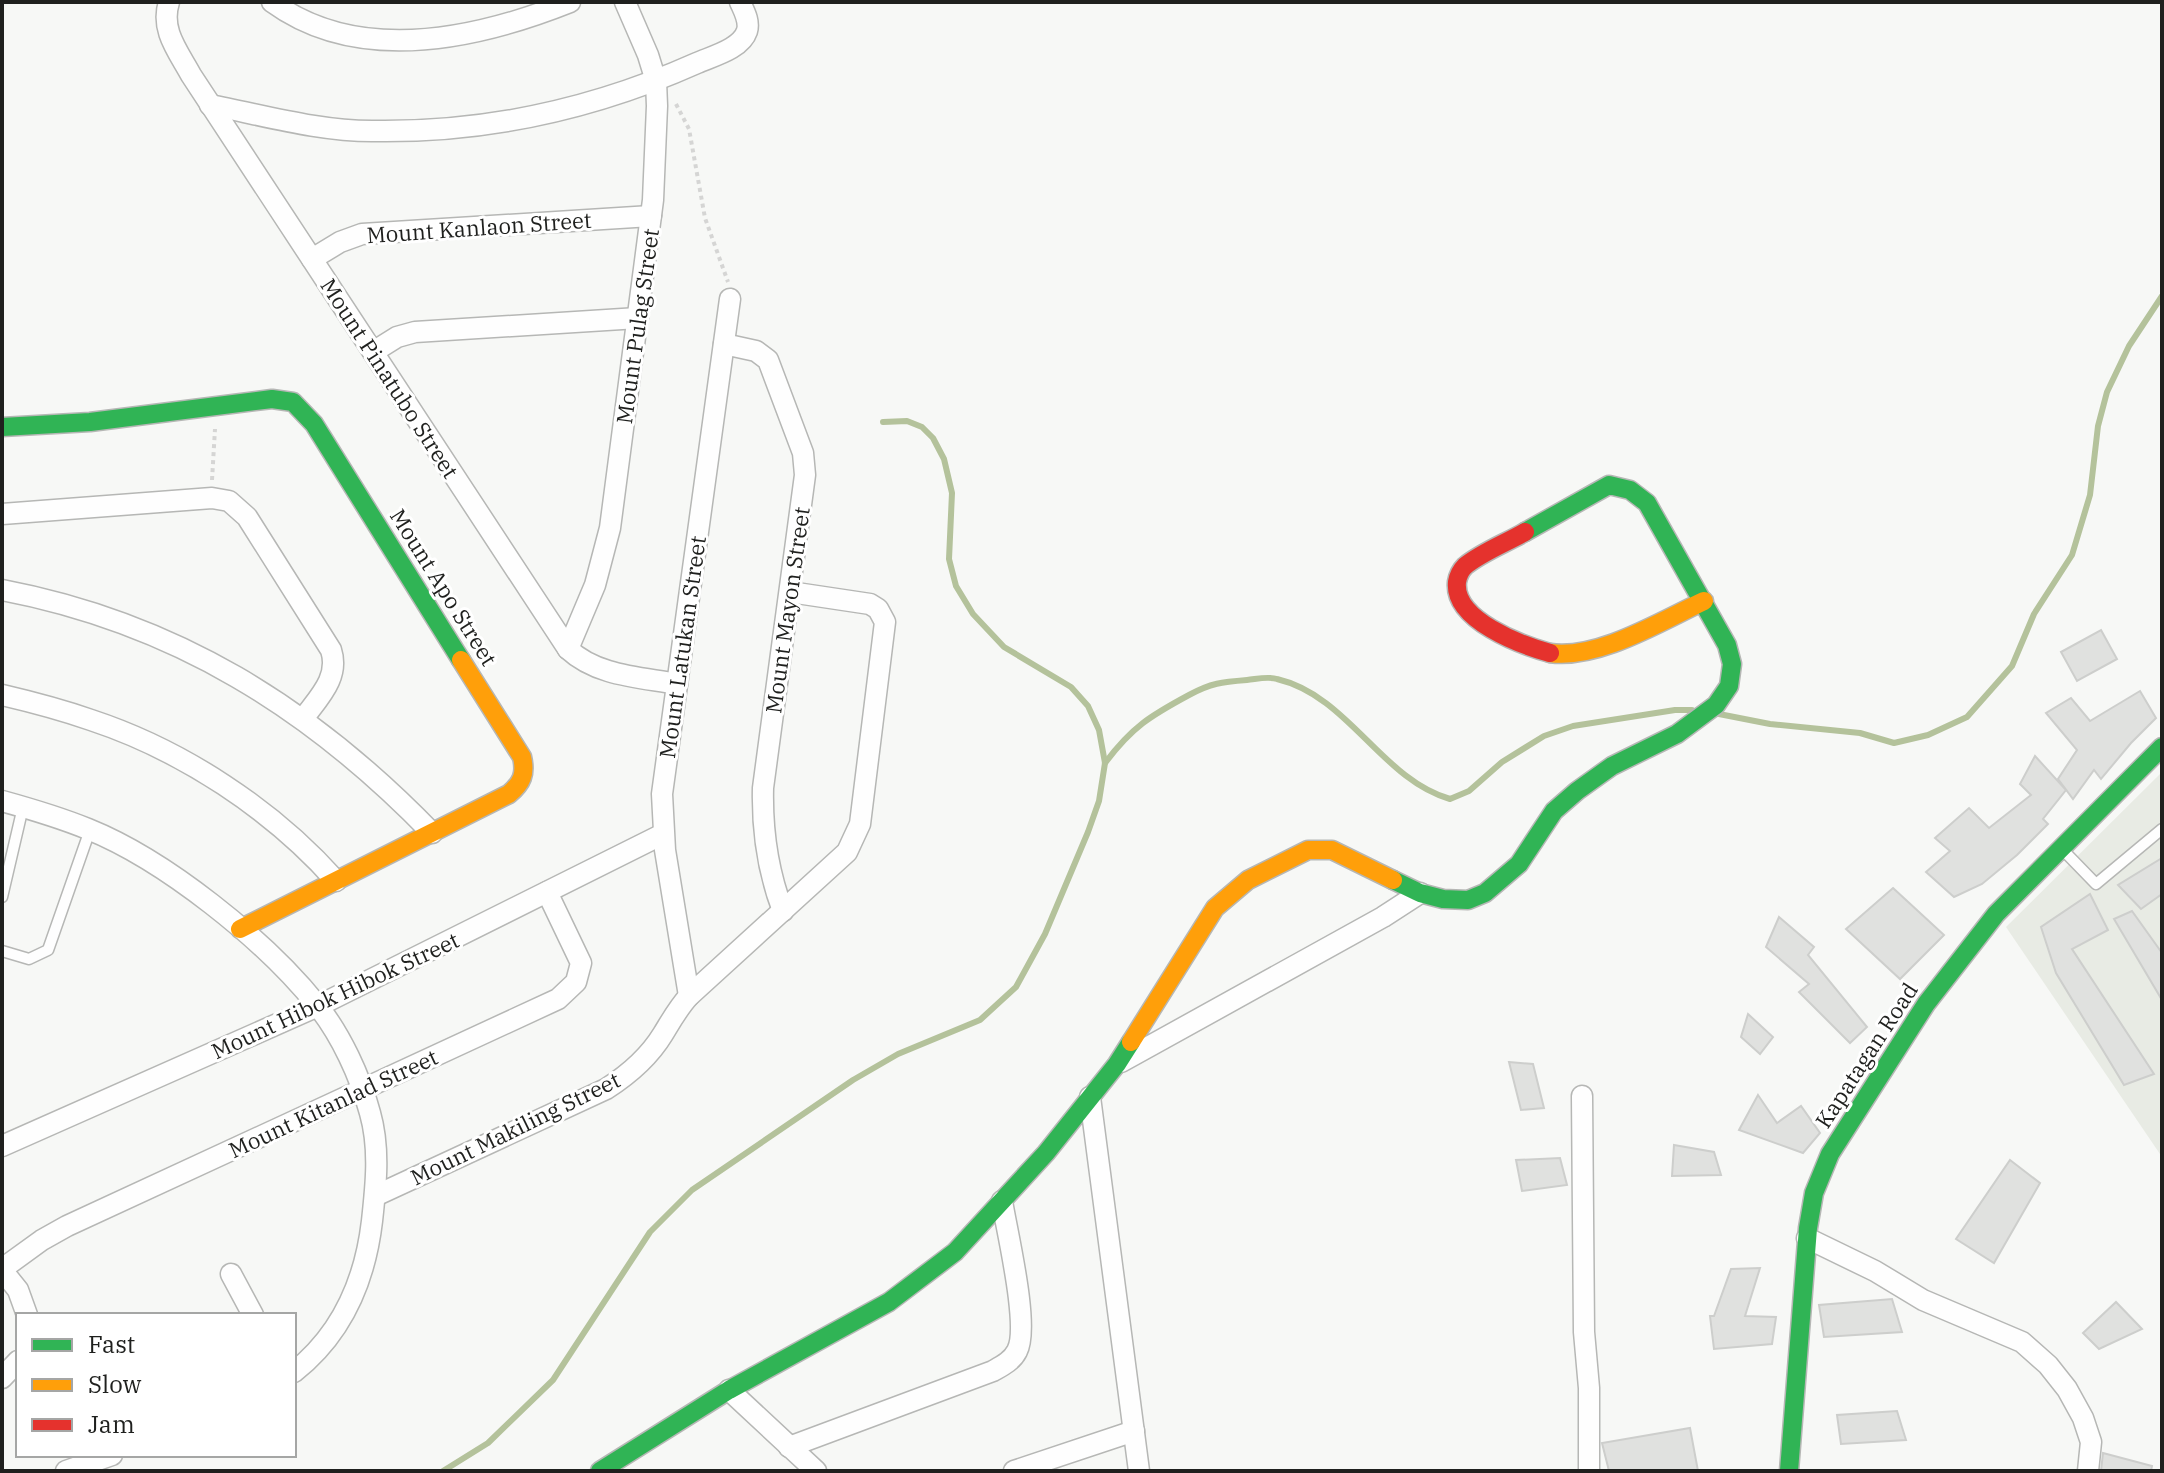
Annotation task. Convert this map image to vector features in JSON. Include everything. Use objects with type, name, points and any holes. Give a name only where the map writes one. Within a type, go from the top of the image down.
[{"type":"street","name":"Mount Pinatubo Street","points":[[169,2],[165,15],[169,34],[210,105],[568,649],[594,668],[677,684]]},
{"type":"street","points":[[272,2],[328,31],[364,40],[408,42],[538,15],[570,2]]},
{"type":"street","name":"Mount Pulag Street","points":[[568,649],[604,556],[651,216],[657,131],[656,81],[625,2]]},
{"type":"street","points":[[210,105],[301,123],[369,131],[429,130],[547,114],[598,102],[731,48],[746,33],[748,23],[740,2]]},
{"type":"street","name":"Mount Kanlaon Street","points":[[312,259],[340,242],[362,234],[651,216]]},
{"type":"street","name":"Mount Latukan Street","points":[[689,996],[663,834],[662,794],[730,299]]},
{"type":"street","points":[[373,352],[397,337],[415,332],[638,318]]},
{"type":"street","name":"Mount Mayon Street","points":[[724,344],[756,351],[768,360],[803,453],[805,475],[762,810],[772,879],[783,911]]},
{"type":"street","name":"Mount Apo Street","points":[[2,427],[90,422],[283,399],[293,402],[306,413],[522,757],[525,770],[518,787],[240,929]]},
{"type":"street","points":[[600,1471],[729,1390],[889,1302],[955,1252],[1046,1153],[1117,1064],[1215,908],[1248,880],[1308,850],[1332,850],[1420,893],[1443,899],[1468,900],[1485,893],[1519,864],[1554,811],[1577,791],[1612,766],[1677,734],[1716,705],[1729,686],[1732,664],[1727,645],[1704,601],[1647,503],[1636,491],[1609,485],[1463,567],[1456,588],[1460,602],[1473,618],[1553,654],[1570,655],[1608,644],[1704,601]]},
{"type":"street","points":[[2,514],[212,498],[229,501],[247,517],[331,650],[334,659],[332,677],[303,719]]},
{"type":"street","points":[[2,590],[114,620],[211,661],[303,719],[359,763],[432,833]]},
{"type":"street","name":"Mount Makiling Street","points":[[375,1196],[606,1089],[624,1077],[661,1037],[689,996],[837,864],[860,824],[885,629],[883,614],[870,604],[790,592]]},
{"type":"street","points":[[2,695],[92,720],[138,738],[188,765],[274,823],[336,881]]},
{"type":"street","name":"Kapatagan Road","points":[[1789,1471],[1807,1238],[1814,1193],[1830,1154],[1926,1004],[1996,914],[2162,747]]},
{"type":"street","points":[[2,801],[90,830],[156,866],[240,929],[287,971],[318,1006],[350,1061],[363,1089],[376,1144],[375,1196],[367,1256],[355,1293],[334,1331],[313,1357],[296,1370]]},
{"type":"street","name":"Mount Hibok Hibok Street","points":[[2,1146],[318,1006],[663,834]]},
{"type":"street","name":"Mount Kitanlad Street","points":[[2,1270],[42,1240],[67,1226],[570,991],[581,963],[547,892]]},
{"type":"street","points":[[1117,1064],[1383,917],[1420,893]]},
{"type":"street","points":[[1582,1096],[1584,1332],[1589,1388],[1589,1471]]},
{"type":"street","points":[[1090,1097],[1139,1471]]},
{"type":"street","points":[[789,1447],[993,1371],[1008,1363],[1017,1353],[1022,1340],[1020,1308],[1002,1201]]},
{"type":"street","points":[[1807,1238],[1875,1271],[1923,1300],[2022,1342],[2048,1365],[2067,1389],[2083,1418],[2091,1442],[2088,1471]]},
{"type":"street","points":[[2,1270],[18,1290],[26,1313]]},
{"type":"street","points":[[231,1274],[252,1313]]},
{"type":"street","points":[[2,1378],[16,1363]]},
{"type":"street","points":[[729,1390],[816,1471]]},
{"type":"street","points":[[1014,1471],[1134,1431]]},
{"type":"street","points":[[66,1471],[106,1457]]},
{"type":"lane","points":[[2,897],[23,807]]},
{"type":"lane","points":[[2061,848],[2096,884],[2162,829]]},
{"type":"lane","points":[[2,951],[29,959],[48,950],[90,830]]},
{"type":"path","points":[[656,81],[680,109],[689,129],[699,194],[727,279],[730,299]]},
{"type":"path","points":[[212,498],[215,406]]},
{"type":"shaded area","points":[[2162,772],[2162,1157],[2006,927]]},
{"type":"building","points":[[2101,630],[2117,659],[2077,681],[2061,652]]},
{"type":"building","points":[[2140,691],[2156,718],[2101,779],[2094,770],[2073,799],[2058,779],[2077,750],[2046,713],[2071,698],[2090,721]]},
{"type":"building","points":[[2035,756],[2066,790],[2043,819],[2048,824],[1982,884],[1954,897],[1926,872],[1950,851],[1935,838],[1969,808],[1989,828],[2031,795],[2020,784]]},
{"type":"building","points":[[2162,858],[2162,894],[2141,909],[2118,885]]},
{"type":"building","points":[[1893,888],[1944,935],[1900,979],[1846,929]]},
{"type":"building","points":[[2090,894],[2108,930],[2072,949],[2154,1074],[2124,1085],[2056,973],[2041,927]]},
{"type":"building","points":[[2132,911],[2162,953],[2162,1000],[2114,919]]},
{"type":"building","points":[[1779,917],[1814,947],[1808,955],[1867,1027],[1850,1043],[1799,992],[1809,984],[1766,947]]},
{"type":"building","points":[[1748,1014],[1773,1037],[1760,1054],[1741,1037]]},
{"type":"building","points":[[1509,1062],[1533,1064],[1544,1108],[1521,1110]]},
{"type":"building","points":[[1758,1095],[1777,1123],[1801,1106],[1820,1133],[1803,1153],[1739,1130]]},
{"type":"building","points":[[1674,1145],[1714,1152],[1721,1175],[1672,1176]]},
{"type":"building","points":[[1560,1158],[1567,1185],[1522,1191],[1516,1160]]},
{"type":"building","points":[[2010,1160],[2040,1183],[1994,1263],[1956,1239]]},
{"type":"building","points":[[1760,1268],[1745,1316],[1776,1317],[1772,1344],[1714,1349],[1710,1316],[1714,1316],[1731,1269]]},
{"type":"building","points":[[1892,1299],[1902,1332],[1824,1337],[1819,1305]]},
{"type":"building","points":[[2116,1302],[2142,1329],[2099,1349],[2083,1333]]},
{"type":"building","points":[[1897,1411],[1906,1440],[1841,1444],[1837,1415]]},
{"type":"building","points":[[1690,1428],[1698,1471],[1609,1471],[1602,1443]]},
{"type":"building","points":[[2103,1453],[2152,1466],[2151,1471],[2101,1471]]},
{"type":"waterway","points":[[1719,714],[1770,724],[1860,733],[1894,743],[1928,735],[1967,717],[2012,666],[2034,614],[2072,555],[2090,495],[2098,426],[2107,392],[2129,346],[2162,296]]},
{"type":"waterway","points":[[443,1471],[488,1443],[553,1380],[650,1232],[692,1190],[853,1080],[898,1054],[980,1020],[1016,987],[1045,934],[1088,832],[1099,801],[1105,763],[1099,730],[1088,706],[1071,687],[1004,647],[973,614],[956,586],[949,559],[952,493],[944,459],[933,438],[922,427],[907,421],[883,422]]},
{"type":"waterway","points":[[1105,763],[1142,723],[1163,709],[1204,688],[1262,678],[1277,679],[1302,688],[1325,702],[1404,774],[1426,789],[1450,799],[1469,791],[1502,762],[1544,736],[1573,726],[1692,710]]},
{"type":"traffic: fast","points":[[2,427],[90,422],[272,399],[293,402],[314,424],[461,660]]},
{"type":"traffic: fast","points":[[1393,880],[1420,893],[1443,899],[1468,900],[1485,893],[1519,864],[1554,811],[1577,791],[1612,766],[1677,734],[1716,705],[1729,686],[1732,664],[1727,645],[1647,503],[1630,490],[1609,485],[1525,532]]},
{"type":"traffic: fast","points":[[1789,1471],[1808,1228],[1814,1193],[1830,1154],[1926,1004],[1996,914],[2162,747]]},
{"type":"traffic: fast","points":[[600,1471],[729,1390],[889,1302],[955,1252],[1046,1153],[1131,1042]]},
{"type":"traffic: slow","points":[[1550,653],[1569,654],[1608,645],[1704,601]]},
{"type":"traffic: slow","points":[[240,929],[509,794],[517,786],[523,773],[522,757],[461,660]]},
{"type":"traffic: slow","points":[[1131,1042],[1215,908],[1248,880],[1308,850],[1332,850],[1393,880]]},
{"type":"traffic: jam","points":[[1525,532],[1465,566],[1457,580],[1459,596],[1466,608],[1491,629],[1550,653]]}]
